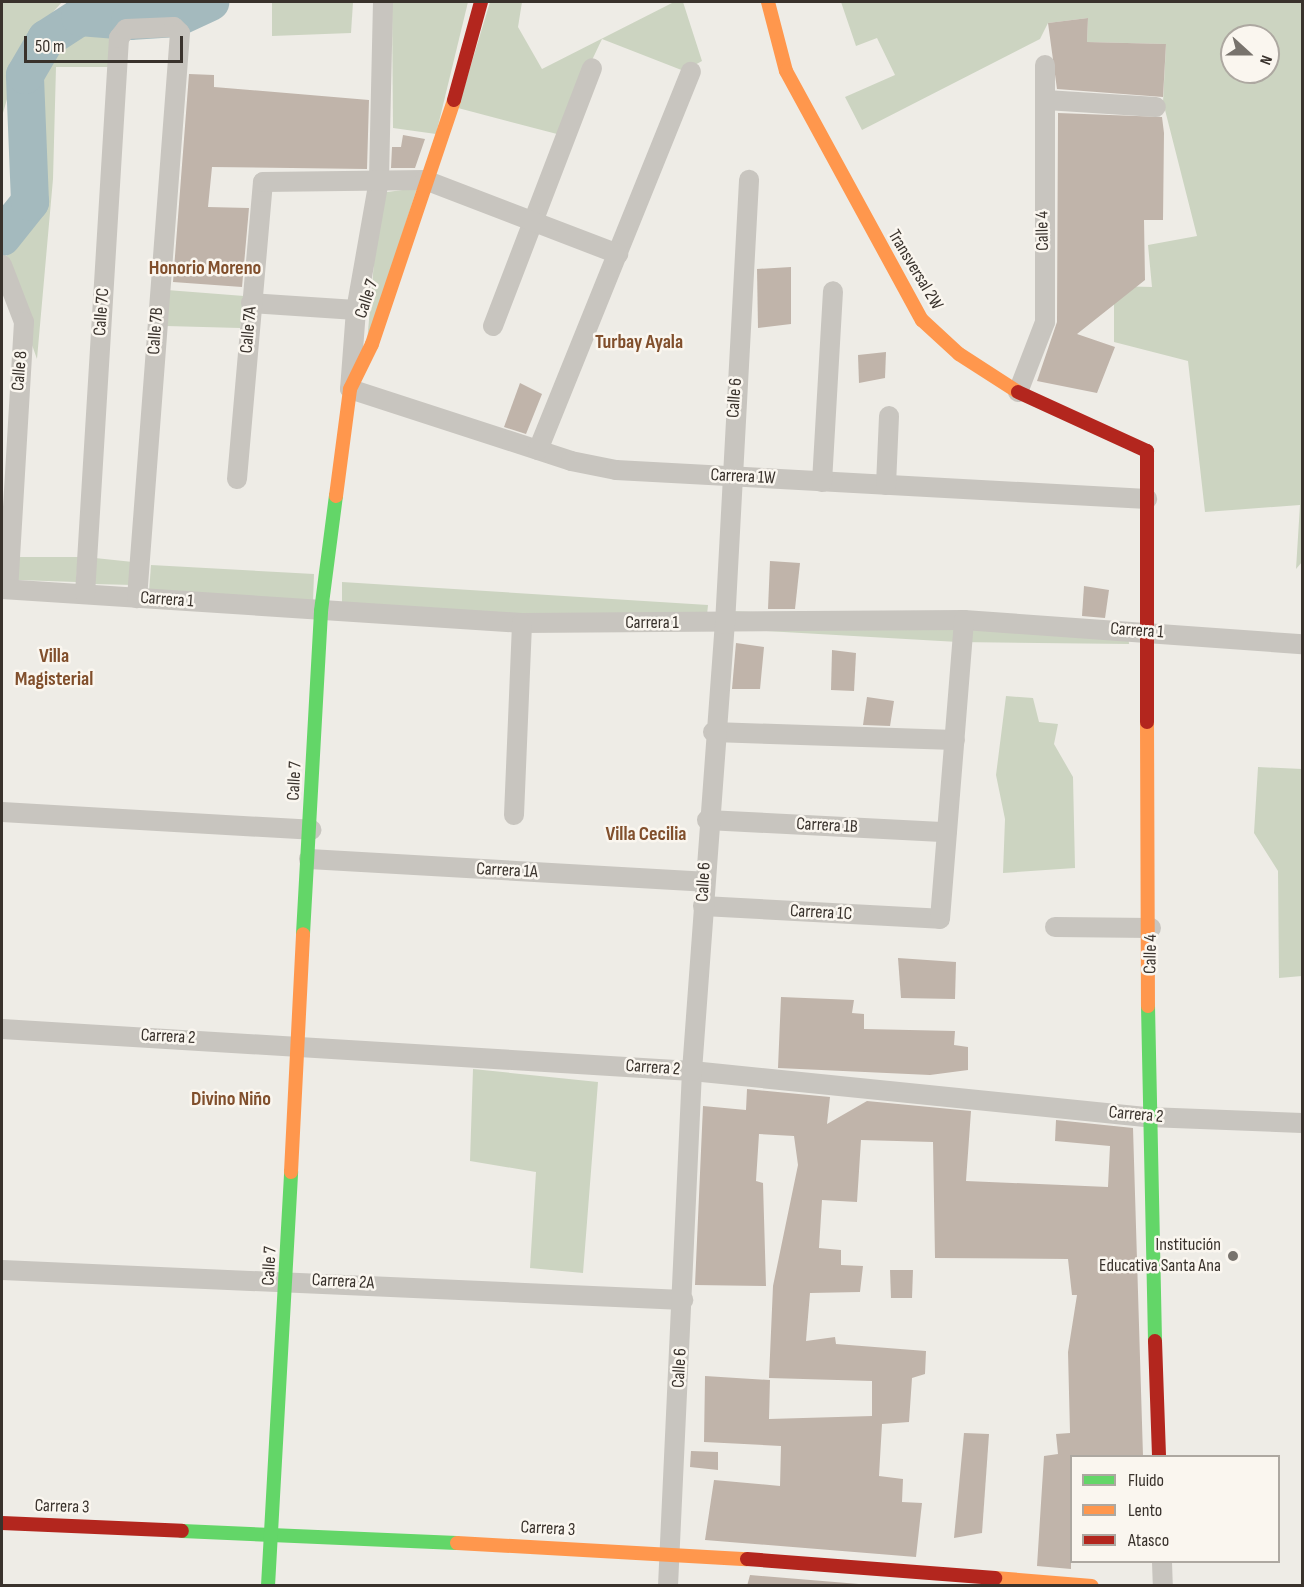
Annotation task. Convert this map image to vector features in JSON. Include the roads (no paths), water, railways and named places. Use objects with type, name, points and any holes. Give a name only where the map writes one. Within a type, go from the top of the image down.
[{"type":"street","points":[[351,389],[356,310],[379,180],[383,2]]},
{"type":"street","name":"Calle 7","points":[[268,1586],[288,1279],[321,611],[351,389],[372,344],[481,2]]},
{"type":"street","name":"Transversal 2W","points":[[768,2],[786,72],[922,320],[959,354],[1018,392],[1147,452]]},
{"type":"street","name":"Calle 7C","points":[[85,594],[122,31],[179,28]]},
{"type":"street","name":"Calle 7B","points":[[136,598],[179,28]]},
{"type":"street","name":"Calle 4","points":[[1018,392],[1045,322],[1045,65]]},
{"type":"street","points":[[493,326],[592,68]]},
{"type":"street","points":[[538,450],[691,72]]},
{"type":"street","points":[[1046,100],[1156,107]]},
{"type":"street","points":[[379,180],[425,180],[618,254]]},
{"type":"street","name":"Calle 7A","points":[[237,479],[263,182],[379,180]]},
{"type":"street","name":"Calle 6","points":[[668,1586],[692,1071],[713,732],[725,624],[730,477],[749,180]]},
{"type":"street","name":"Calle 8","points":[[2,265],[24,322],[5,589]]},
{"type":"street","points":[[822,482],[833,291]]},
{"type":"street","points":[[251,303],[356,310]]},
{"type":"street","name":"Carrera 1W","points":[[351,389],[538,450],[616,470],[1147,499]]},
{"type":"street","points":[[886,485],[889,416]]},
{"type":"street","name":"Calle 4","points":[[1147,452],[1151,928],[1148,1117],[1159,1455]]},
{"type":"street","name":"Carrera 1","points":[[5,589],[522,623],[725,624],[964,620],[1302,644]]},
{"type":"street","points":[[947,832],[964,620]]},
{"type":"street","points":[[514,815],[522,623]]},
{"type":"street","points":[[713,732],[955,740]]},
{"type":"street","points":[[2,812],[311,830]]},
{"type":"street","name":"Carrera 1B","points":[[707,820],[947,832]]},
{"type":"street","name":"Carrera 1C","points":[[703,906],[940,919],[947,832]]},
{"type":"street","name":"Carrera 1A","points":[[309,860],[704,882]]},
{"type":"street","points":[[1055,927],[1151,928]]},
{"type":"street","name":"Carrera 2","points":[[2,1029],[300,1044],[692,1071],[1148,1117],[1302,1123]]},
{"type":"street","name":"Carrera 2A","points":[[2,1270],[288,1279],[683,1300]]},
{"type":"street","name":"Carrera 3","points":[[2,1523],[272,1533],[669,1554],[1092,1586]]},
{"type":"street","points":[[1162,1563],[1162,1586]]},
{"type":"waterway","points":[[2,237],[30,202],[25,75],[46,39],[80,17],[130,21],[176,18],[210,2]]},
{"type":"place","name":"Institución Educativa Santa Ana","points":[[1233,1256]]},
{"type":"district","name":"Honorio Moreno","points":[[205,268]]},
{"type":"district","name":"Turbay Ayala","points":[[639,342]]},
{"type":"district","name":"Villa Magisterial","points":[[54,668]]},
{"type":"district","name":"Villa Cecilia","points":[[646,834]]},
{"type":"district","name":"Divino Niño","points":[[231,1099]]}]
